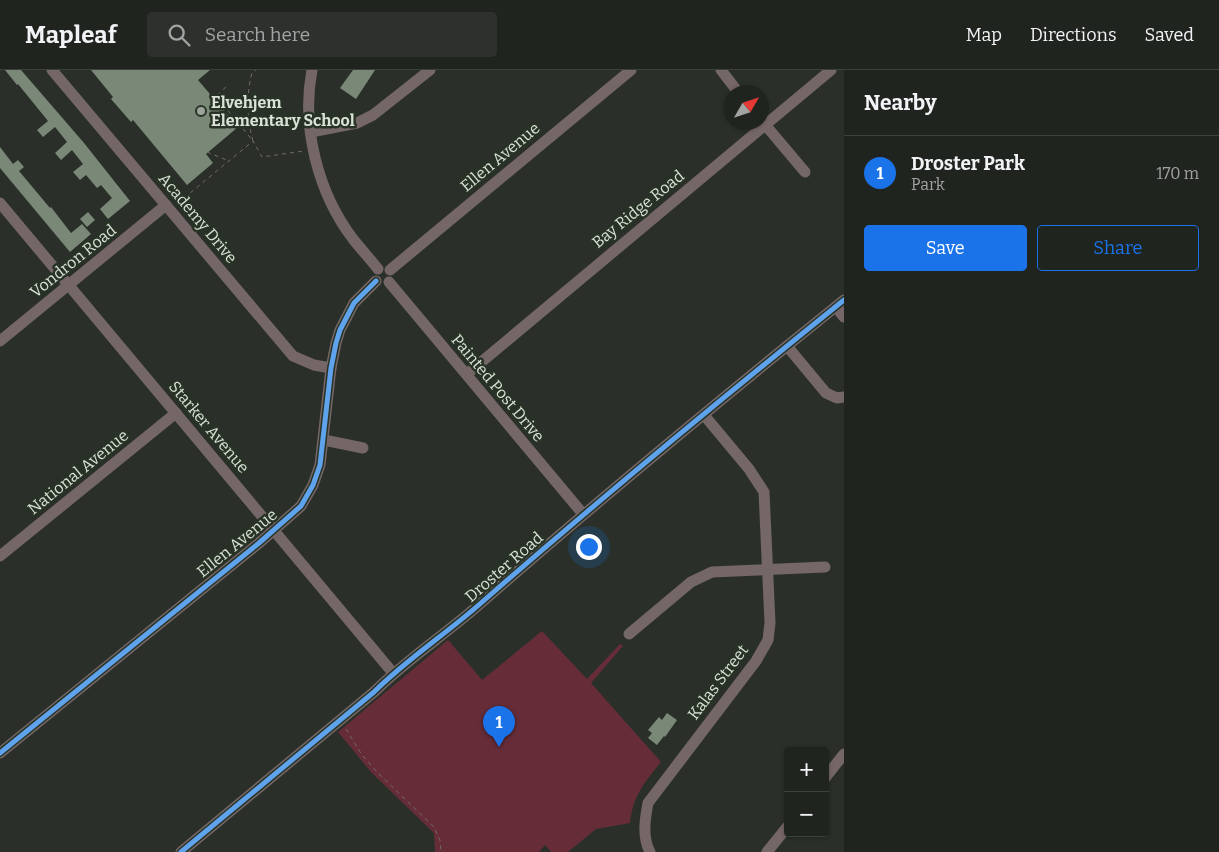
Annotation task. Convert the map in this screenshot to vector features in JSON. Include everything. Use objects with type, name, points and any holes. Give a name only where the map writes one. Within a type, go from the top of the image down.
[{"type":"street","name":"Academy Drive","points":[[52,70],[171,204],[293,356],[314,365],[331,368]]},
{"type":"street","points":[[312,70],[309,110],[311,132],[326,193],[341,221],[378,269]]},
{"type":"street","points":[[311,132],[357,123],[373,115],[430,70]]},
{"type":"street","name":"Ellen Avenue","points":[[390,270],[631,70]]},
{"type":"street","points":[[721,70],[733,85]]},
{"type":"street","name":"Bay Ridge Road","points":[[769,118],[831,70]]},
{"type":"street","name":"Bay Ridge Road","points":[[466,374],[755,130]]},
{"type":"street","points":[[769,130],[805,172]]},
{"type":"street","name":"Starker Avenue","points":[[0,203],[393,673]]},
{"type":"street","name":"Vondron Road","points":[[0,341],[171,204]]},
{"type":"street","points":[[386,267],[390,270],[392,278],[389,282],[384,284],[376,281],[375,273],[378,269],[386,267]]},
{"type":"street","name":"Ellen Avenue","points":[[0,753],[274,530],[300,506],[307,497],[320,465],[331,368],[336,343],[346,316],[354,303],[376,281]]},
{"type":"street","name":"Painted Post Drive","points":[[389,282],[582,514]]},
{"type":"street","points":[[840,303],[844,317]]},
{"type":"street","name":"Droster Road","points":[[181,852],[341,720],[393,673],[468,614],[582,514],[840,303]]},
{"type":"street","points":[[787,346],[826,393],[838,398],[844,397]]},
{"type":"street","name":"National Avenue","points":[[0,556],[176,413]]},
{"type":"street","name":"Kalas Street","points":[[650,852],[647,847],[645,830],[648,803],[756,661],[768,640],[770,623],[764,492],[749,469],[704,415]]},
{"type":"street","points":[[324,440],[363,448]]},
{"type":"street","points":[[629,634],[691,582],[702,576],[722,571],[825,567]]},
{"type":"street","points":[[829,773],[844,754]]},
{"type":"street","points":[[767,852],[784,831]]},
{"type":"path","points":[[253,141],[249,124],[249,88],[252,73],[256,70]]},
{"type":"path","points":[[226,87],[216,96],[253,141],[262,157],[314,149]]},
{"type":"path","points":[[171,204],[253,141]]},
{"type":"path","points":[[207,152],[229,161]]},
{"type":"path","points":[[341,720],[362,756],[434,828],[440,840],[442,852]]},
{"type":"shaded area","points":[[542,631],[587,679],[620,644],[623,646],[591,683],[661,762],[640,790],[631,813],[630,823],[596,829],[568,852],[551,852],[545,845],[539,852],[435,852],[434,833],[372,773],[338,732],[448,640],[482,680]]},
{"type":"building","points":[[5,70],[21,70],[84,143],[130,201],[108,219],[100,209],[112,198],[101,185],[97,188],[86,175],[80,180],[73,172],[83,164],[72,150],[61,160],[55,153],[67,142],[55,127],[43,137],[37,130],[48,121]]},
{"type":"building","points":[[91,70],[210,70],[198,80],[238,127],[206,154],[213,163],[187,185],[133,120],[131,122],[111,99],[113,97]]},
{"type":"building","points":[[353,70],[375,70],[356,99],[340,88]]},
{"type":"building","points":[[0,147],[13,164],[18,160],[24,167],[19,171],[71,233],[82,224],[91,234],[70,252],[0,168]]},
{"type":"building","points":[[88,212],[95,220],[87,227],[80,219]]},
{"type":"building","points":[[667,713],[677,720],[657,745],[648,738],[652,733],[648,730],[659,717],[662,720]]},
{"type":"cycle path","points":[[0,753],[259,543],[301,506],[313,485],[320,465],[331,368],[340,330],[354,303],[376,281]]},
{"type":"cycle path","points":[[181,852],[468,614],[752,374],[844,300]]},
{"type":"place","name":"Elvehjem Elementary School","points":[[201,111]]},
{"type":"place","name":"Droster Park","points":[[499,747]]}]
